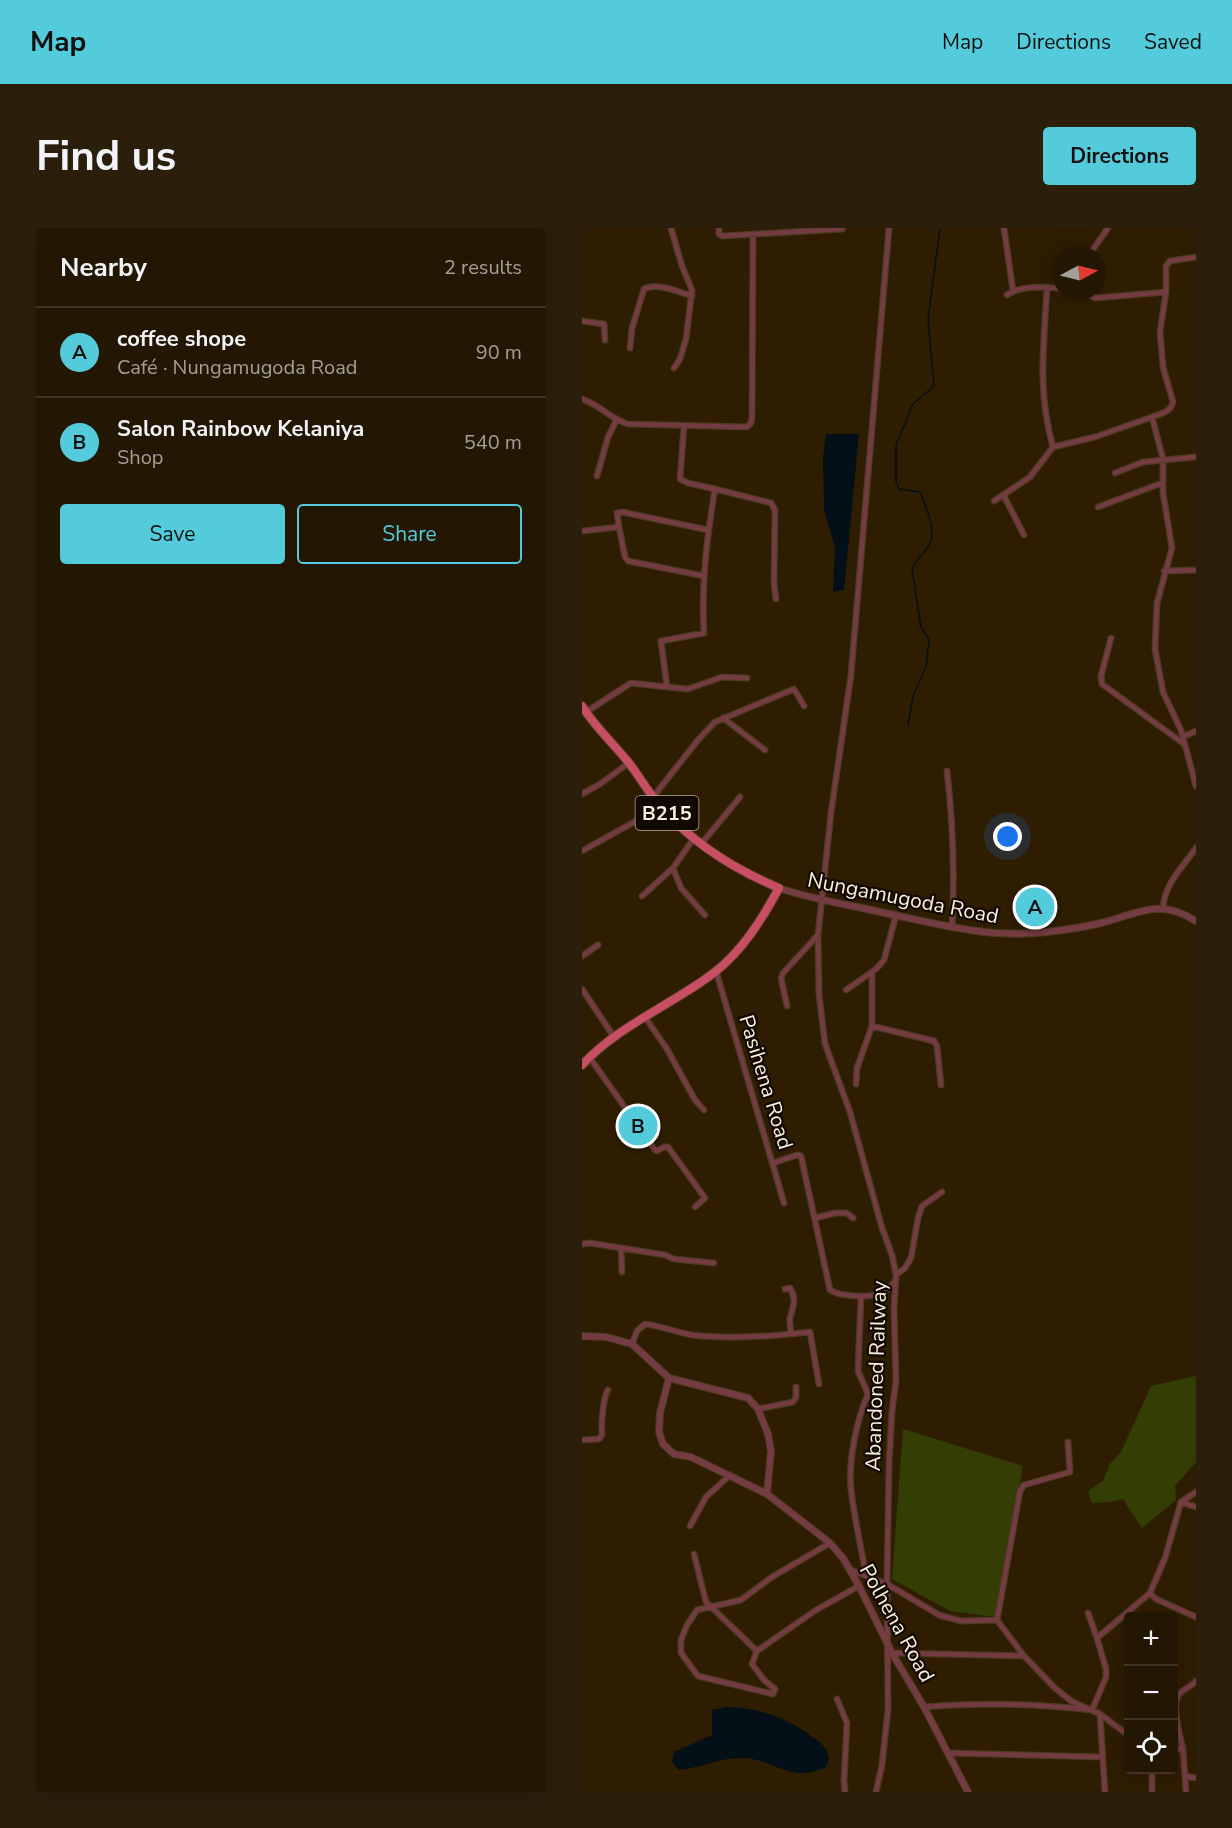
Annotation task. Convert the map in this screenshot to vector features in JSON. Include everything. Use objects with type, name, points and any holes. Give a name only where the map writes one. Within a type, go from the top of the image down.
[{"type":"main road","name":"B215","points":[[584,709],[629,763],[661,807],[702,843],[754,878],[779,888]]},
{"type":"main road","points":[[582,1065],[614,1037],[716,971],[746,940],[764,915],[779,888]]},
{"type":"street","points":[[671,228],[682,266],[690,282],[692,296],[686,339],[680,359],[674,368]]},
{"type":"street","points":[[719,228],[719,234],[722,236],[842,229]]},
{"type":"street","name":"Abandoned Railway","points":[[876,1792],[882,1765],[888,1709],[887,1584],[892,1411],[896,1380],[896,1278],[892,1255],[882,1228],[850,1112],[825,1044],[819,994],[818,935],[831,813],[851,675],[889,228]]},
{"type":"street","points":[[1004,228],[1012,291]]},
{"type":"street","points":[[1095,246],[1108,228]]},
{"type":"street","points":[[582,399],[593,403],[616,421],[627,424],[747,427],[751,423],[753,234]]},
{"type":"street","points":[[994,501],[1030,477],[1053,447],[1095,437],[1152,417],[1172,406],[1173,402],[1163,367],[1160,332],[1166,292],[1165,272],[1170,261],[1196,257]]},
{"type":"street","points":[[630,348],[632,327],[644,289],[649,286],[656,287],[692,296]]},
{"type":"street","points":[[1047,287],[1043,398],[1053,447]]},
{"type":"street","points":[[1007,295],[1012,291],[1052,287]]},
{"type":"street","points":[[1106,297],[1166,292]]},
{"type":"street","points":[[582,321],[604,324],[605,340]]},
{"type":"street","points":[[1152,417],[1163,459],[1162,483],[1172,548],[1157,603],[1155,649],[1163,692],[1183,737],[1196,786]]},
{"type":"street","points":[[597,476],[608,437],[616,421]]},
{"type":"street","points":[[684,426],[680,479],[688,483],[771,503],[775,510],[774,584],[776,599]]},
{"type":"street","points":[[1115,473],[1143,462],[1196,457]]},
{"type":"street","points":[[1098,507],[1162,483]]},
{"type":"street","points":[[667,687],[661,641],[704,633],[702,598],[714,489]]},
{"type":"street","points":[[1004,496],[1024,535]]},
{"type":"street","points":[[704,576],[628,561],[618,527],[617,513],[622,512],[708,530]]},
{"type":"street","points":[[582,531],[618,527]]},
{"type":"street","points":[[1164,571],[1196,570]]},
{"type":"street","points":[[1111,638],[1101,676],[1102,684],[1184,744]]},
{"type":"street","points":[[584,709],[631,683],[688,689],[722,677],[747,678]]},
{"type":"street","points":[[653,796],[698,740],[716,722],[794,689],[804,706]]},
{"type":"street","points":[[723,718],[765,750]]},
{"type":"street","points":[[1183,737],[1196,731]]},
{"type":"street","points":[[582,794],[629,763]]},
{"type":"street","points":[[947,771],[953,826],[954,884],[951,927]]},
{"type":"street","points":[[702,843],[740,797]]},
{"type":"street","points":[[582,850],[661,807]]},
{"type":"street","points":[[642,896],[673,868],[695,837]]},
{"type":"street","points":[[1163,909],[1167,888],[1196,848]]},
{"type":"street","points":[[673,868],[681,888],[705,915]]},
{"type":"street","name":"Nungamugoda Road","points":[[779,888],[823,900],[951,927],[1010,935],[1047,932],[1102,923],[1146,908],[1174,911],[1196,921]]},
{"type":"street","points":[[846,990],[872,972],[884,960],[896,915]]},
{"type":"street","points":[[787,1006],[781,978],[818,935]]},
{"type":"street","points":[[582,956],[598,945]]},
{"type":"street","name":"Pasihena Road","points":[[716,971],[784,1203]]},
{"type":"street","points":[[856,1084],[857,1068],[872,1026],[872,972]]},
{"type":"street","points":[[582,989],[614,1037]]},
{"type":"street","points":[[645,1017],[667,1049],[695,1100],[704,1110]]},
{"type":"street","points":[[872,1026],[934,1041],[937,1046],[941,1085]]},
{"type":"street","points":[[589,1057],[655,1150],[668,1148],[705,1198],[695,1207]]},
{"type":"street","points":[[773,1163],[796,1155],[801,1156],[830,1290],[834,1293],[861,1297],[885,1293],[911,1258],[922,1206],[942,1192]]},
{"type":"street","points":[[815,1218],[847,1213],[853,1218]]},
{"type":"street","points":[[582,1244],[590,1243],[665,1255],[674,1259],[714,1263]]},
{"type":"street","points":[[621,1248],[622,1272]]},
{"type":"street","points":[[785,1289],[790,1288],[793,1293],[795,1306],[790,1320],[791,1334]]},
{"type":"street","points":[[861,1297],[858,1371],[868,1394],[861,1406],[851,1488],[866,1575]]},
{"type":"street","points":[[632,1344],[637,1331],[645,1324],[702,1337],[811,1333],[816,1376],[819,1383]]},
{"type":"street","points":[[582,1336],[606,1337],[632,1344],[669,1378],[748,1398],[758,1409],[768,1434],[771,1451],[767,1494]]},
{"type":"street","name":"Polhena Road","points":[[669,1378],[660,1413],[659,1432],[663,1444],[674,1454],[692,1457],[767,1494],[831,1543],[843,1558],[859,1587],[886,1642],[924,1707],[968,1792]]},
{"type":"street","points":[[758,1409],[793,1401],[796,1397],[796,1387]]},
{"type":"street","points":[[582,1440],[599,1439],[603,1435],[601,1424],[605,1404],[604,1396],[608,1390]]},
{"type":"street","points":[[1068,1442],[1070,1472],[1024,1485],[1020,1491],[997,1620],[1024,1656],[1055,1688],[1071,1701],[1100,1714],[1124,1732]]},
{"type":"street","points":[[690,1526],[706,1497],[730,1475]]},
{"type":"street","points":[[1097,1638],[1150,1593],[1165,1558],[1181,1502],[1196,1492]]},
{"type":"street","points":[[1181,1502],[1196,1507]]},
{"type":"street","points":[[831,1543],[772,1577],[741,1600],[697,1611],[691,1617],[681,1640],[681,1653],[698,1676],[773,1694],[776,1689],[752,1664],[757,1651],[816,1610],[859,1587]]},
{"type":"street","points":[[694,1554],[706,1602],[757,1651]]},
{"type":"street","points":[[848,1570],[887,1584],[939,1615],[962,1621],[997,1620]]},
{"type":"street","points":[[1150,1593],[1156,1599],[1196,1617]]},
{"type":"street","points":[[1088,1613],[1106,1669],[1106,1677],[1092,1710]]},
{"type":"street","points":[[892,1653],[1024,1656]]},
{"type":"street","points":[[1186,1792],[1176,1702],[1179,1695],[1196,1681]]},
{"type":"street","points":[[837,1699],[847,1723],[845,1792]]},
{"type":"street","points":[[924,1707],[972,1704],[1092,1710]]},
{"type":"street","points":[[1100,1714],[1105,1792]]},
{"type":"street","points":[[1178,1749],[1183,1749]]},
{"type":"street","points":[[949,1753],[1103,1757]]},
{"type":"street","points":[[1152,1774],[1152,1792]]},
{"type":"street","points":[[1186,1776],[1196,1778]]},
{"type":"green space","points":[[1196,1376],[1196,1462],[1175,1486],[1176,1500],[1142,1528],[1123,1499],[1092,1503],[1088,1491],[1103,1481],[1110,1464],[1121,1452],[1151,1386]]},
{"type":"green space","points":[[903,1429],[1023,1466],[996,1617],[950,1611],[892,1579]]},
{"type":"shaded area","points":[[826,434],[859,434],[844,590],[833,592],[835,547],[824,511],[823,457]]},
{"type":"shaded area","points":[[727,1707],[750,1709],[771,1715],[801,1729],[825,1748],[829,1758],[826,1767],[814,1772],[793,1772],[755,1760],[736,1758],[679,1770],[672,1762],[674,1752],[712,1735],[712,1710]]},
{"type":"waterway","points":[[908,725],[913,696],[926,667],[929,642],[921,627],[912,569],[930,544],[932,529],[920,492],[899,489],[896,482],[896,445],[913,404],[934,386],[928,319],[940,228]]},
{"type":"place","name":"coffee shope","points":[[1035,907]]},
{"type":"place","name":"Salon Rainbow Kelaniya","points":[[638,1126]]}]
